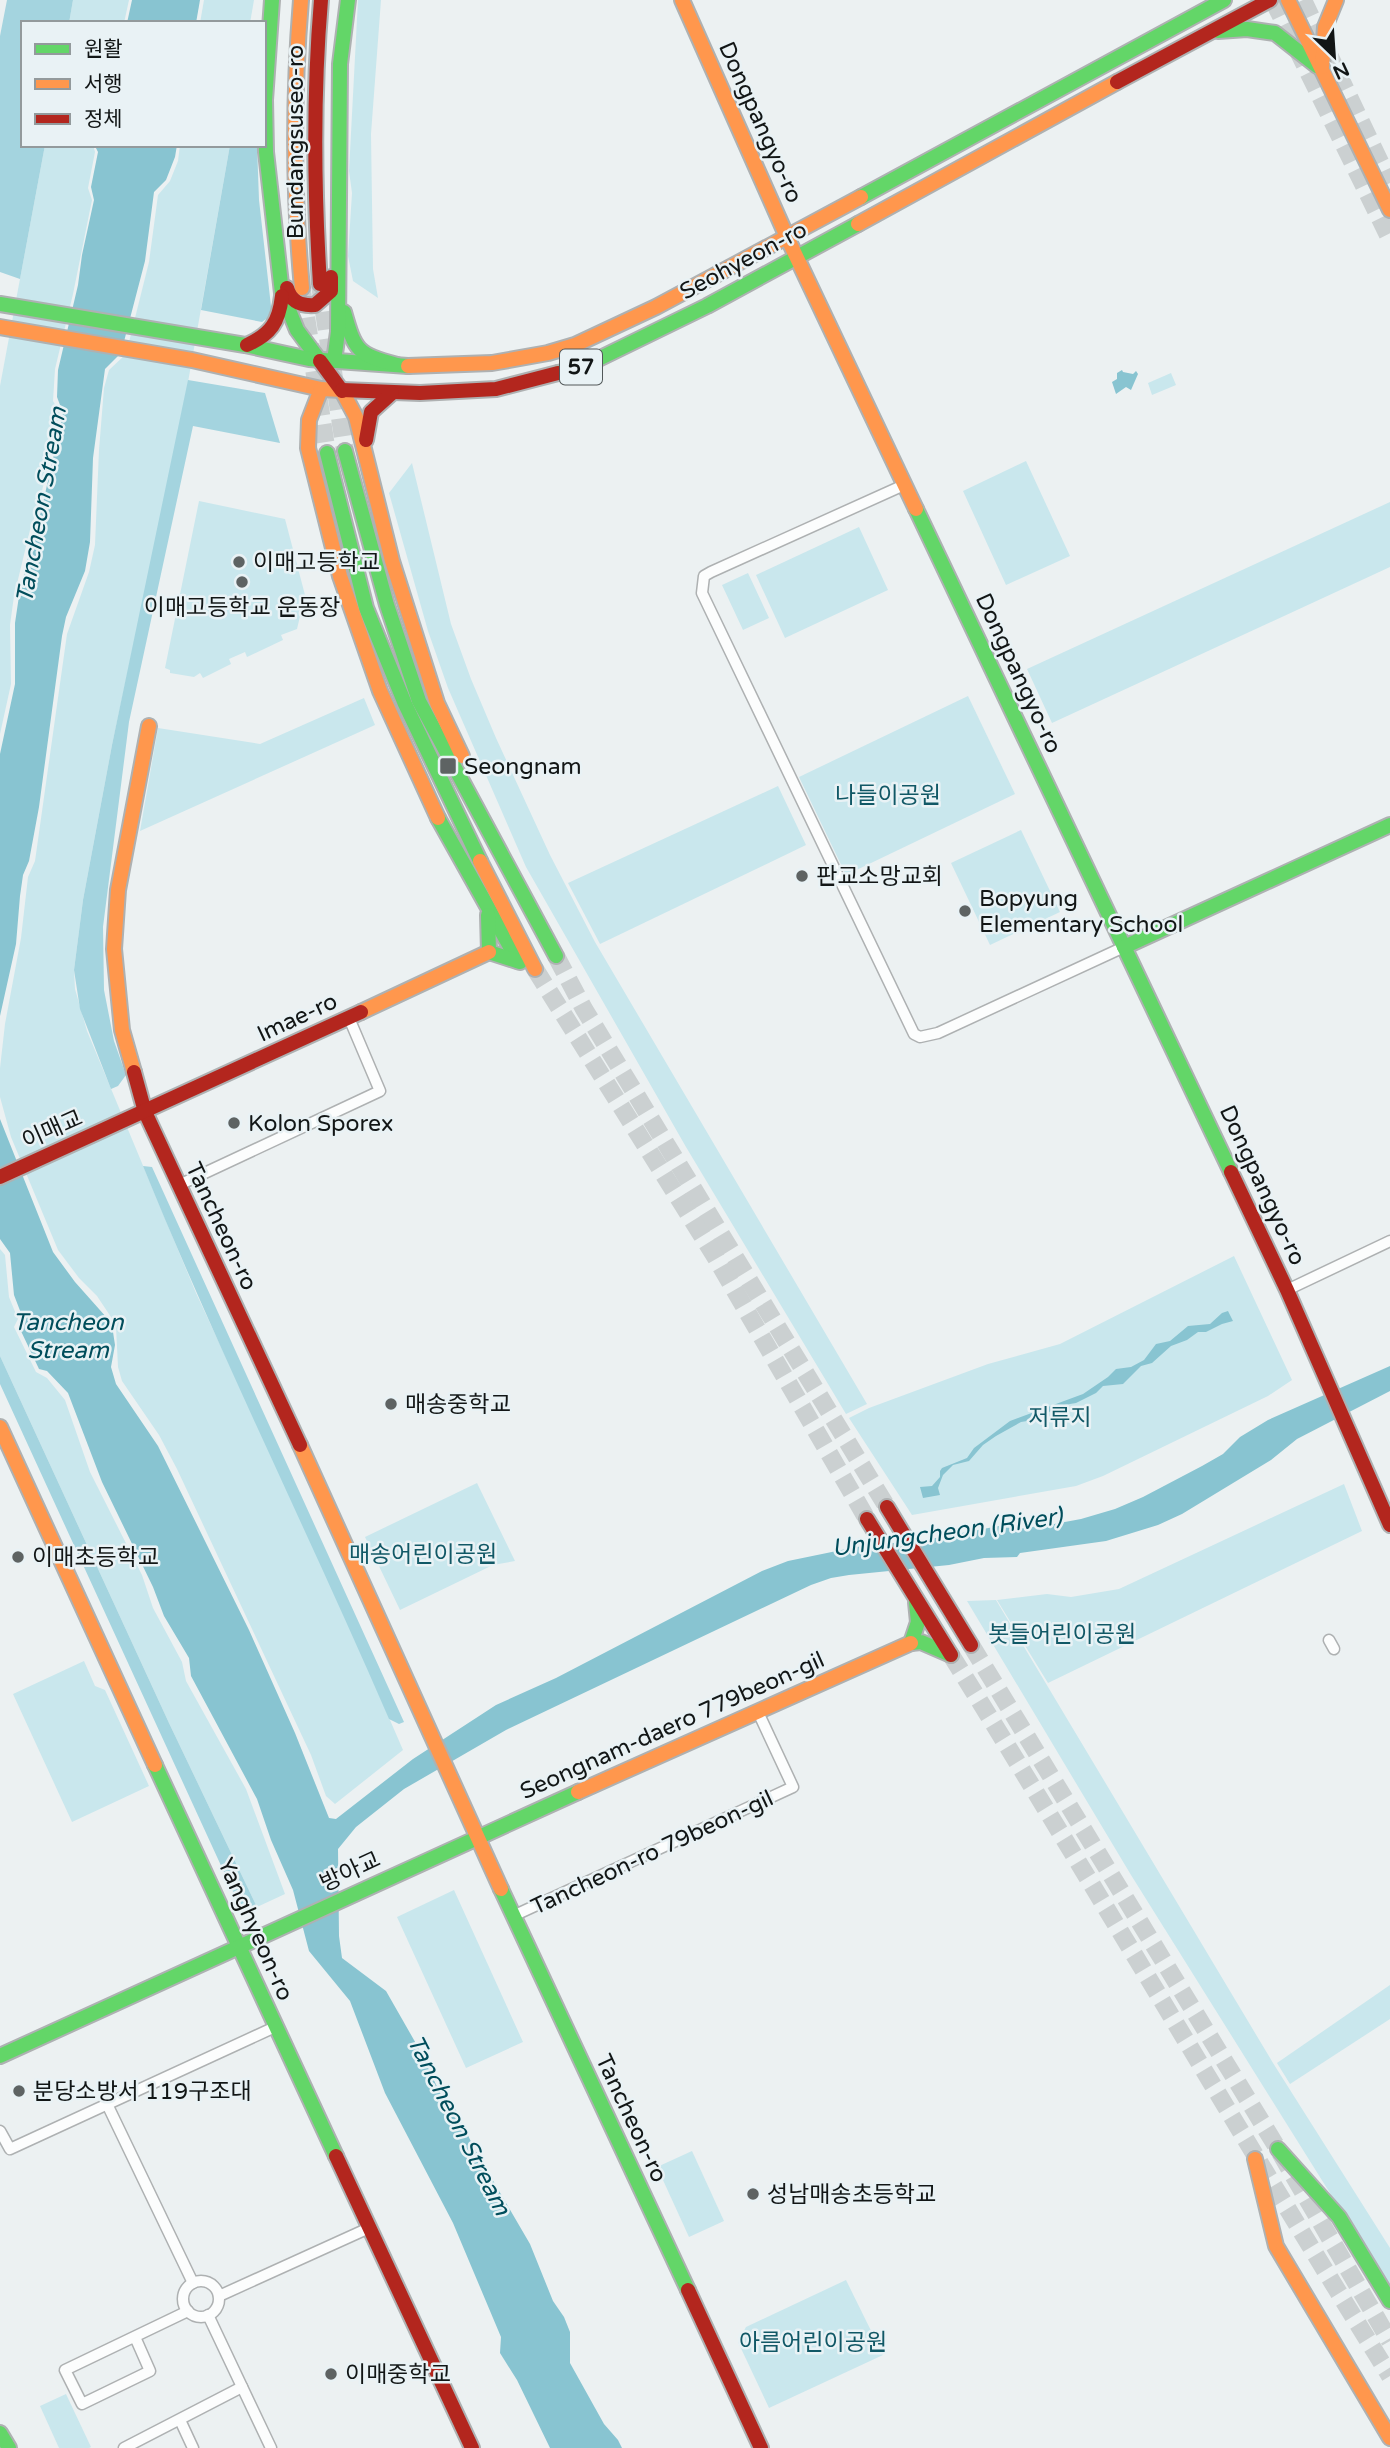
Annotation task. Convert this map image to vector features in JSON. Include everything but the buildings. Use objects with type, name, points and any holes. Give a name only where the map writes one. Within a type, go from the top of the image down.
[{"type":"main road","points":[[266,86],[272,0]]},
{"type":"main road","points":[[290,0],[284,55],[296,144]]},
{"type":"main road","name":"Bundangsuseo-ro","points":[[301,0],[296,40],[296,226],[302,288]]},
{"type":"main road","name":"Bundangsuseo-ro","points":[[320,284],[316,226],[317,77],[321,0]]},
{"type":"main road","points":[[317,77],[334,23],[338,0]]},
{"type":"main road","points":[[348,0],[340,64],[338,331],[321,389],[311,412],[307,441],[338,574],[377,683],[422,786],[484,905],[518,961]]},
{"type":"main road","name":"Dongpangyo-ro","points":[[682,0],[787,237],[1287,1290],[1390,1525]]},
{"type":"main road","name":"Seohyeon-ro","points":[[0,327],[192,360],[321,389],[342,391],[393,393],[496,389],[580,368],[707,306],[797,258],[970,161],[1270,0]]},
{"type":"main road","points":[[1288,0],[1390,210]]},
{"type":"main road","points":[[1321,69],[1325,27],[1336,0]]},
{"type":"main road","name":"Seohyeon-ro","points":[[0,304],[247,345],[328,365],[458,365],[498,362],[576,344],[673,299],[747,256],[787,237],[1219,2]]},
{"type":"main road","points":[[1212,31],[1247,29],[1275,33],[1321,69]]},
{"type":"main road","points":[[247,345],[274,329],[280,317],[282,292],[266,147]]},
{"type":"main road","points":[[274,228],[282,248],[289,297],[309,306],[320,302],[331,291],[332,285],[329,246],[334,168],[339,148]]},
{"type":"main road","points":[[337,289],[353,345],[370,358],[397,365]]},
{"type":"main road","points":[[282,292],[297,330],[328,365],[356,417],[392,561],[437,703],[506,848],[527,900]]},
{"type":"main road","points":[[365,454],[367,418],[375,405],[393,393]]},
{"type":"main road","points":[[345,451],[387,605],[419,701],[556,956]]},
{"type":"main road","points":[[327,453],[366,608],[405,704],[466,834],[537,974],[518,961],[489,952],[489,920],[484,905]]},
{"type":"main road","name":"Tancheon-ro","points":[[149,726],[118,890],[114,949],[122,1030],[145,1112],[513,1916],[761,2448]]},
{"type":"main road","points":[[1125,947],[1390,825]]},
{"type":"main road","name":"Imae-ro","points":[[122,1123],[489,952]]},
{"type":"main road","name":"이매교","points":[[0,1177],[122,1123]]},
{"type":"main road","name":"Yanghyeon-ro","points":[[0,1427],[6,1455],[472,2448]]},
{"type":"main road","points":[[887,1507],[971,1644]]},
{"type":"main road","points":[[869,1524],[915,1595],[926,1623],[951,1655],[929,1645],[911,1643]]},
{"type":"main road","points":[[911,1643],[926,1623]]},
{"type":"main road","name":"Seongnam-daero 779beon-gil","points":[[451,1849],[911,1643]]},
{"type":"main road","name":"방아교","points":[[239,1948],[451,1849]]},
{"type":"main road","points":[[0,2056],[239,1948]]},
{"type":"main road","points":[[1278,2149],[1339,2217],[1390,2301]]},
{"type":"main road","points":[[1255,2158],[1276,2246],[1390,2438]]},
{"type":"main road","points":[[0,2433],[9,2448]]},
{"type":"street","points":[[904,485],[704,576],[702,593],[730,653],[914,1034],[920,1037],[938,1033],[1125,947]]},
{"type":"street","points":[[179,1185],[380,1091],[349,1018]]},
{"type":"street","points":[[1287,1290],[1390,1241]]},
{"type":"street","name":"Tancheon-ro 79beon-gil","points":[[513,1916],[793,1787],[758,1712]]},
{"type":"street","points":[[0,2131],[9,2149],[275,2026]]},
{"type":"street","points":[[107,2104],[192,2283]]},
{"type":"street","points":[[219,2296],[369,2228]]},
{"type":"street","points":[[198,2281],[209,2283],[219,2296],[217,2307],[208,2315],[196,2316],[188,2311],[183,2298],[188,2286],[198,2281]]},
{"type":"street","points":[[135,2337],[150,2371],[82,2403],[65,2370],[188,2311]]},
{"type":"street","points":[[208,2315],[271,2448]]},
{"type":"street","points":[[124,2448],[242,2387]]},
{"type":"street","points":[[180,2420],[193,2448]]},
{"type":"green space","points":[[73,0],[129,0],[124,21],[69,21]]},
{"type":"green space","points":[[204,0],[254,0],[250,21],[200,21]]},
{"type":"green space","points":[[358,0],[381,0],[371,134],[373,269],[378,298],[353,281],[348,256],[352,193],[349,171]]},
{"type":"green space","points":[[45,147],[94,147],[88,188],[92,200],[55,369],[53,401],[60,413],[14,596],[10,625],[11,684],[0,734],[0,386]]},
{"type":"green space","points":[[180,147],[230,147],[179,433],[112,745],[83,900],[74,970],[75,989],[87,1031],[196,1293],[328,1577],[403,1750],[335,1804],[326,1796],[311,1755],[177,1469],[159,1435],[122,1381],[118,1367],[116,1327],[111,1317],[58,1250],[11,1137],[0,1097],[5,1024],[21,938],[28,877],[35,861],[67,634],[89,572],[95,545],[104,388],[109,370],[126,354],[149,262],[158,195],[170,181],[178,161]]},
{"type":"green space","points":[[1171,373],[1176,385],[1152,395],[1148,383]]},
{"type":"green space","points":[[1026,461],[1070,556],[1006,585],[963,491]]},
{"type":"green space","points":[[412,463],[451,624],[496,738],[550,855],[595,942],[867,1404],[846,1414],[686,1147],[526,867],[448,688],[428,631],[389,493]]},
{"type":"green space","name":"이매고등학교 운동장","points":[[199,501],[285,519],[305,595],[297,629],[281,635],[283,640],[247,657],[245,652],[229,659],[231,664],[203,678],[200,673],[194,677],[170,673],[170,670],[165,668]]},
{"type":"green space","points":[[1390,502],[1390,567],[1052,723],[1027,669]]},
{"type":"green space","points":[[859,527],[888,590],[785,638],[756,575]]},
{"type":"green space","points":[[748,573],[769,618],[743,630],[722,585]]},
{"type":"green space","name":"나들이공원","points":[[968,696],[1015,794],[846,875],[799,777]]},
{"type":"green space","points":[[364,698],[375,725],[140,831],[158,728],[260,744]]},
{"type":"green space","points":[[778,786],[806,845],[600,944],[568,883]]},
{"type":"green space","points":[[1021,830],[1060,912],[990,945],[951,863]]},
{"type":"green space","points":[[0,1249],[5,1255],[9,1297],[18,1319],[14,1327],[36,1372],[47,1378],[65,1400],[90,1472],[142,1575],[153,1608],[182,1662],[186,1681],[246,1789],[285,1894],[257,1907],[0,1356]]},
{"type":"green space","name":"저류지","points":[[1234,1256],[1292,1380],[1268,1396],[1103,1476],[1076,1486],[912,1515],[849,1418],[988,1364],[1060,1344]]},
{"type":"green space","name":"매송어린이공원","points":[[477,1483],[515,1561],[493,1565],[400,1610],[365,1537]]},
{"type":"green space","name":"봇들어린이공원","points":[[1344,1484],[1362,1531],[1048,1683],[997,1600],[1047,1594],[1071,1597],[1119,1589]]},
{"type":"green space","points":[[996,1600],[1273,2063],[1390,2248],[1390,2289],[1131,1875],[967,1601]]},
{"type":"green space","points":[[84,1661],[95,1686],[105,1690],[149,1786],[72,1822],[13,1694]]},
{"type":"green space","points":[[454,1890],[523,2042],[466,2068],[397,1917]]},
{"type":"green space","points":[[1390,1985],[1390,2019],[1290,2084],[1277,2063]]},
{"type":"green space","points":[[692,2151],[724,2221],[689,2237],[657,2167]]},
{"type":"green space","name":"아름어린이공원","points":[[846,2280],[883,2355],[769,2408],[738,2342],[746,2327]]},
{"type":"green space","points":[[66,2394],[91,2447],[89,2448],[59,2448],[40,2406]]},
{"type":"shaded area","points":[[7,0],[73,0],[69,21],[21,21],[21,147],[45,147],[20,279],[0,272],[0,36]]},
{"type":"shaded area","points":[[230,147],[257,147],[259,200],[272,315],[262,322],[201,310]]},
{"type":"shaded area","points":[[188,380],[265,393],[280,443],[193,426],[129,722],[103,927],[104,990],[114,1041],[126,1075],[118,1086],[111,1089],[80,1009],[74,970],[83,900],[112,745]]},
{"type":"shaded area","points":[[143,1166],[152,1167],[404,1722],[399,1724],[389,1719],[202,1305]]},
{"type":"shaded area","points":[[0,1356],[257,1907],[248,1911],[240,1907],[0,1384]]},
{"type":"water","points":[[132,0],[200,0],[196,21],[127,21]]},
{"type":"water","name":"Tancheon Stream","points":[[96,147],[177,147],[166,180],[154,192],[145,261],[121,353],[105,369],[93,458],[90,542],[85,571],[66,617],[62,636],[39,807],[29,861],[23,875],[16,944],[0,1016],[0,754],[15,684],[15,623],[19,596],[63,413],[57,397],[58,370],[94,200],[91,187],[98,152]]},
{"type":"water","points":[[1122,370],[1133,374],[1136,371],[1138,374],[1131,390],[1126,387],[1116,394],[1112,382]]},
{"type":"water","name":"Tancheon Stream","points":[[0,1119],[53,1252],[107,1318],[115,1345],[111,1367],[116,1384],[158,1446],[249,1630],[329,1818],[336,1819],[413,1759],[496,1705],[556,1678],[762,1571],[788,1561],[856,1547],[930,1539],[999,1526],[1017,1529],[1054,1524],[1115,1509],[1223,1454],[1240,1437],[1268,1420],[1390,1366],[1390,1391],[1297,1439],[1271,1460],[1182,1514],[1158,1525],[1106,1541],[1020,1553],[1017,1557],[984,1558],[949,1565],[849,1575],[811,1585],[506,1730],[404,1789],[356,1827],[338,1849],[339,1936],[342,1958],[386,1991],[418,2047],[443,2099],[455,2108],[474,2148],[530,2244],[553,2301],[564,2317],[570,2332],[570,2363],[604,2424],[622,2448],[550,2448],[517,2380],[500,2353],[501,2337],[453,2223],[385,2093],[350,2001],[309,1951],[293,1890],[257,1799],[191,1676],[189,1658],[164,1616],[153,1587],[102,1482],[68,1393],[47,1371],[39,1369],[20,1329],[24,1321],[14,1295],[10,1253],[0,1239]]},
{"type":"water","points":[[1228,1311],[1233,1321],[1206,1332],[1198,1332],[1171,1346],[1152,1363],[1141,1366],[1123,1384],[1103,1386],[1096,1393],[1076,1403],[1058,1406],[1039,1419],[1021,1422],[996,1436],[983,1445],[969,1461],[953,1465],[943,1475],[938,1488],[940,1495],[923,1498],[920,1487],[932,1486],[940,1477],[942,1468],[967,1458],[974,1448],[1010,1421],[1083,1394],[1116,1369],[1131,1367],[1144,1360],[1156,1344],[1170,1341],[1188,1326],[1210,1324]]},
{"type":"tunnel","points":[[1273,0],[1390,239]]},
{"type":"tunnel","points":[[1303,0],[1390,183]]},
{"type":"tunnel","points":[[320,285],[345,451]]},
{"type":"tunnel","points":[[302,291],[327,453]]},
{"type":"tunnel","points":[[556,956],[584,1009],[887,1507]]},
{"type":"tunnel","points":[[535,969],[716,1258],[867,1519]]},
{"type":"tunnel","points":[[971,1645],[1278,2149],[1390,2341]]},
{"type":"tunnel","points":[[951,1655],[1390,2376]]},
{"type":"traffic: fast","points":[[266,86],[272,0]]},
{"type":"traffic: fast","points":[[334,361],[338,332],[340,64],[348,0]]},
{"type":"traffic: fast","points":[[861,197],[1224,0]]},
{"type":"traffic: fast","points":[[1218,31],[1247,29],[1275,33],[1317,66]]},
{"type":"traffic: fast","points":[[266,147],[282,293],[297,330],[320,361]]},
{"type":"traffic: fast","points":[[558,373],[580,368],[707,306],[858,224]]},
{"type":"traffic: fast","points":[[0,304],[245,345],[309,359],[408,366]]},
{"type":"traffic: fast","points":[[344,312],[351,335],[360,349],[373,358],[397,365]]},
{"type":"traffic: fast","points":[[345,451],[387,605],[419,701],[556,956]]},
{"type":"traffic: fast","points":[[327,453],[366,608],[405,704],[480,861]]},
{"type":"traffic: fast","points":[[916,509],[1231,1172]]},
{"type":"traffic: fast","points":[[438,818],[518,961]]},
{"type":"traffic: fast","points":[[1124,947],[1390,825]]},
{"type":"traffic: fast","points":[[488,915],[489,952],[520,962]]},
{"type":"traffic: fast","points":[[916,1602],[918,1622],[911,1643],[921,1642],[951,1655]]},
{"type":"traffic: fast","points":[[155,1765],[336,2156]]},
{"type":"traffic: fast","points":[[0,2056],[578,1792]]},
{"type":"traffic: fast","points":[[501,1889],[688,2290]]},
{"type":"traffic: fast","points":[[1278,2149],[1339,2217],[1390,2301]]},
{"type":"traffic: fast","points":[[0,2433],[9,2448]]},
{"type":"traffic: slow","points":[[301,0],[295,144],[302,288]]},
{"type":"traffic: slow","points":[[682,0],[787,237],[916,509]]},
{"type":"traffic: slow","points":[[1288,0],[1390,210]]},
{"type":"traffic: slow","points":[[1322,67],[1325,27],[1336,0]]},
{"type":"traffic: slow","points":[[858,224],[1117,82]]},
{"type":"traffic: slow","points":[[408,366],[492,363],[575,345],[656,307],[861,197]]},
{"type":"traffic: slow","points":[[0,327],[192,360],[321,389],[342,390]]},
{"type":"traffic: slow","points":[[321,389],[309,420],[308,448],[340,576],[380,691],[438,818]]},
{"type":"traffic: slow","points":[[342,391],[356,417],[392,561],[437,703],[462,756]]},
{"type":"traffic: slow","points":[[134,1072],[122,1030],[114,949],[118,890],[149,726]]},
{"type":"traffic: slow","points":[[480,861],[535,969]]},
{"type":"traffic: slow","points":[[361,1012],[489,952]]},
{"type":"traffic: slow","points":[[0,1427],[155,1765]]},
{"type":"traffic: slow","points":[[300,1445],[501,1889]]},
{"type":"traffic: slow","points":[[578,1792],[911,1643]]},
{"type":"traffic: slow","points":[[1255,2159],[1276,2246],[1390,2438]]},
{"type":"traffic: jam","points":[[320,284],[315,142],[321,0]]},
{"type":"traffic: jam","points":[[1117,82],[1270,0]]},
{"type":"traffic: jam","points":[[287,288],[297,302],[315,305],[331,291],[331,277]]},
{"type":"traffic: jam","points":[[247,345],[268,332],[279,313],[282,296]]},
{"type":"traffic: jam","points":[[320,361],[342,391]]},
{"type":"traffic: jam","points":[[342,390],[420,393],[496,389],[558,373]]},
{"type":"traffic: jam","points":[[366,440],[371,412],[392,393]]},
{"type":"traffic: jam","points":[[0,1177],[361,1012]]},
{"type":"traffic: jam","points":[[134,1072],[145,1112],[300,1445]]},
{"type":"traffic: jam","points":[[1231,1172],[1287,1290],[1390,1525]]},
{"type":"traffic: jam","points":[[887,1507],[971,1645]]},
{"type":"traffic: jam","points":[[867,1519],[951,1655]]},
{"type":"traffic: jam","points":[[336,2156],[472,2448]]},
{"type":"traffic: jam","points":[[688,2290],[761,2448]]},
{"type":"place","name":"이매고등학교","points":[[239,562]]},
{"type":"place","name":"이매고등학교 운동장","points":[[242,582]]},
{"type":"place","name":"Seongnam","points":[[448,766]]},
{"type":"place","name":"판교소망교회","points":[[802,876]]},
{"type":"place","name":"Bopyung Elementary School","points":[[965,911]]},
{"type":"place","name":"Kolon Sporex","points":[[234,1123]]},
{"type":"place","name":"매송중학교","points":[[391,1404]]},
{"type":"place","name":"이매초등학교","points":[[18,1557]]},
{"type":"place","name":"분당소방서 119구조대","points":[[19,2091]]},
{"type":"place","name":"성남매송초등학교","points":[[753,2194]]},
{"type":"place","name":"이매중학교","points":[[331,2374]]},
{"type":"water label","name":"Unjungcheon (River)","points":[[947,1532]]}]
